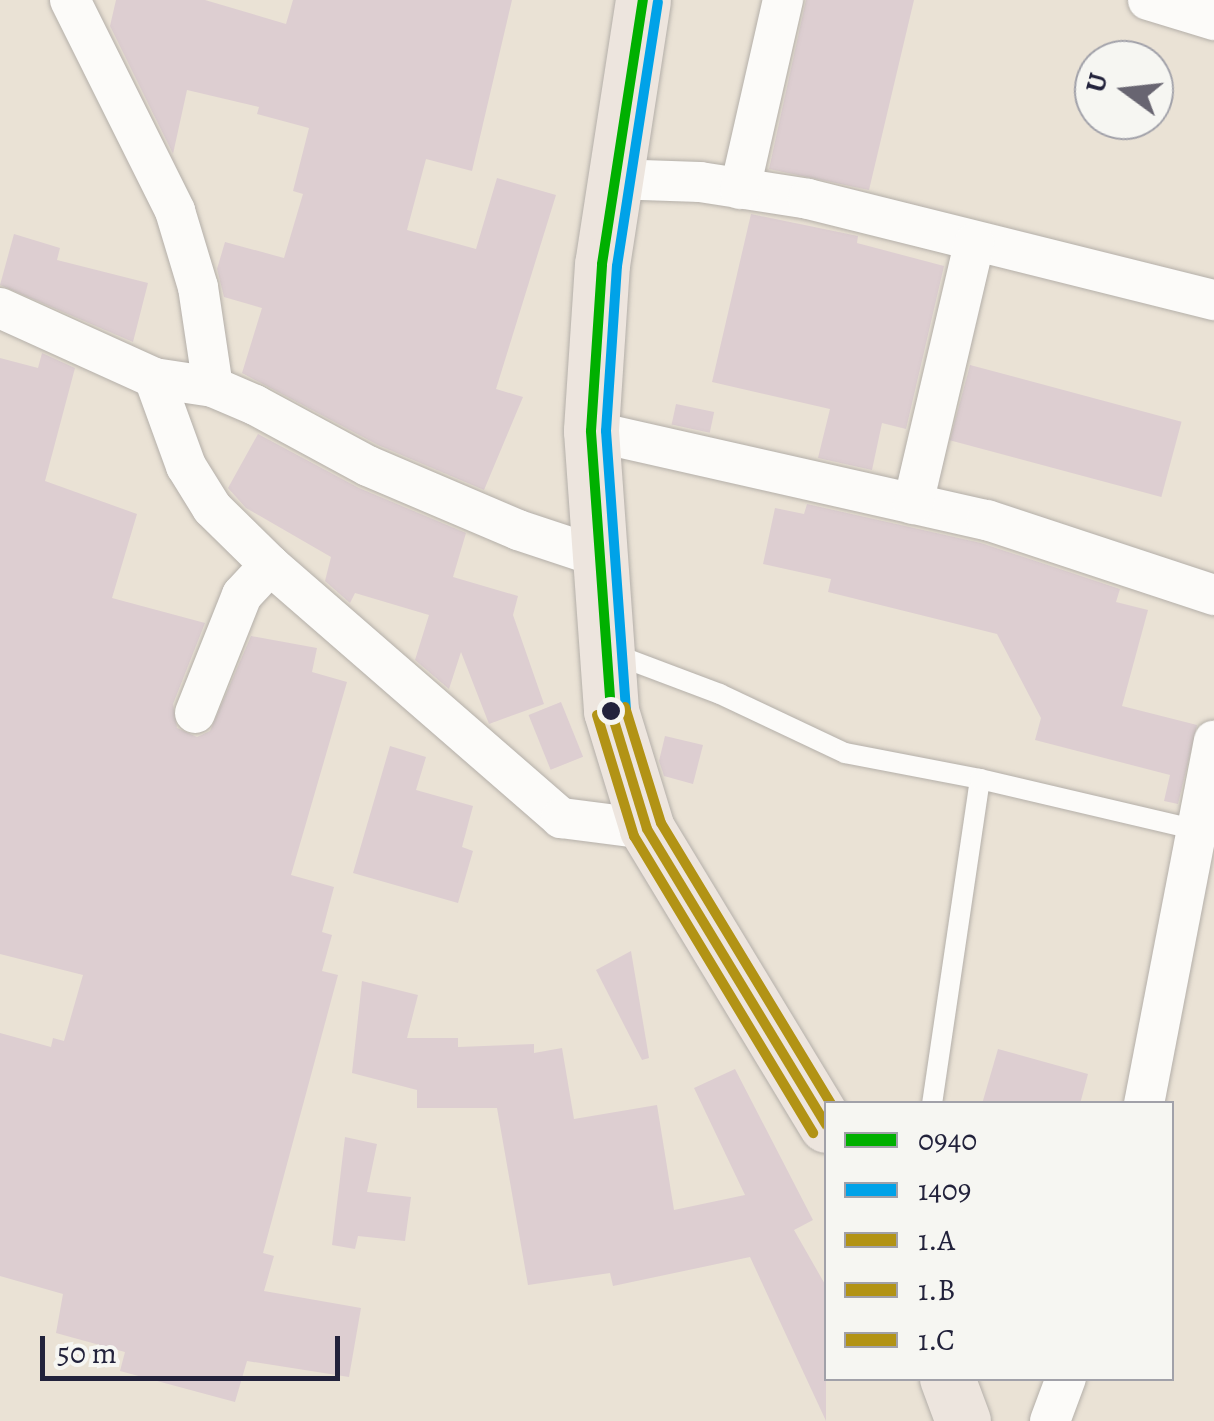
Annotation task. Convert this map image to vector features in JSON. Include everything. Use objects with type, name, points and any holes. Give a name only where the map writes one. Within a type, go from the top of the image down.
[{"type":"highway","points":[[643,0],[614,179],[590,431],[611,712],[647,829],[824,1121]]},
{"type":"highway","points":[[948,1381],[963,1421]]},
{"type":"street","points":[[70,0],[175,211],[198,287],[212,387]]},
{"type":"street","points":[[740,188],[783,0]]},
{"type":"street","points":[[1148,0],[1214,20]]},
{"type":"street","points":[[614,179],[740,188],[808,199],[1214,300]]},
{"type":"street","points":[[913,504],[974,243]]},
{"type":"street","points":[[0,308],[154,378],[212,387],[368,466],[518,530],[602,558]]},
{"type":"street","points":[[154,378],[195,480],[212,508],[270,564],[561,818],[647,829]]},
{"type":"street","points":[[590,431],[987,520],[1214,595]]},
{"type":"street","points":[[195,713],[242,596],[270,564]]},
{"type":"street","points":[[1145,1101],[1214,740]]},
{"type":"street","points":[[1050,1421],[1065,1381]]},
{"type":"lane","points":[[609,652],[720,694],[846,753],[980,779],[1197,830]]},
{"type":"lane","points":[[932,1101],[980,779]]},
{"type":"building","points":[[116,0],[205,0],[286,24],[293,0],[512,0],[472,171],[426,159],[407,230],[476,249],[497,178],[556,195],[496,389],[523,397],[484,490],[378,445],[242,373],[262,308],[224,297],[217,269],[225,242],[284,258],[303,194],[293,191],[309,128],[257,114],[259,107],[187,90],[173,154],[110,26]]},
{"type":"building","points":[[806,0],[914,0],[869,190],[769,169]]},
{"type":"building","points":[[751,214],[858,236],[857,243],[944,266],[906,429],[882,423],[872,470],[818,458],[830,409],[712,382]]},
{"type":"building","points":[[14,234],[60,248],[57,260],[148,283],[133,342],[0,285]]},
{"type":"building","points":[[42,353],[75,368],[45,481],[137,514],[112,598],[205,623],[173,704],[177,728],[197,737],[210,731],[251,636],[317,648],[312,672],[347,682],[291,875],[334,887],[322,932],[332,935],[322,971],[338,975],[263,1253],[274,1256],[264,1291],[361,1308],[349,1377],[247,1361],[235,1402],[120,1371],[125,1352],[56,1333],[63,1294],[0,1276],[0,1033],[51,1047],[53,1038],[64,1041],[83,975],[0,954],[0,358],[38,368]]},
{"type":"building","points":[[970,365],[1182,422],[1161,497],[950,440]]},
{"type":"building","points":[[676,404],[714,412],[710,433],[672,425]]},
{"type":"building","points":[[258,434],[359,488],[466,533],[453,577],[518,596],[513,615],[544,704],[489,724],[461,652],[449,689],[415,660],[429,615],[355,593],[350,603],[325,581],[331,557],[246,508],[228,488]]},
{"type":"building","points":[[807,504],[981,543],[1120,589],[1116,602],[1148,610],[1122,706],[1197,725],[1178,804],[1164,801],[1170,775],[1035,740],[1041,718],[997,634],[828,592],[831,579],[763,564],[775,508],[804,514]]},
{"type":"building","points":[[561,702],[583,757],[551,770],[529,715]]},
{"type":"building","points":[[665,736],[703,745],[693,784],[664,776],[659,761]]},
{"type":"building","points":[[390,746],[426,757],[416,790],[473,806],[462,847],[473,851],[458,903],[353,873]]},
{"type":"building","points":[[631,951],[649,1058],[642,1060],[596,970]]},
{"type":"building","points":[[362,981],[418,995],[407,1038],[458,1038],[458,1047],[534,1044],[534,1053],[562,1048],[574,1119],[657,1105],[674,1210],[745,1195],[694,1088],[735,1069],[813,1220],[794,1230],[824,1282],[826,1421],[750,1257],[613,1286],[610,1273],[528,1285],[497,1108],[417,1108],[417,1090],[352,1073]]},
{"type":"building","points":[[998,1049],[1088,1074],[1081,1101],[983,1101]]},
{"type":"building","points":[[345,1137],[377,1144],[367,1192],[411,1197],[405,1241],[358,1236],[355,1249],[332,1245]]},
{"type":"transit line","name":"0940","points":[[611,711],[591,431],[602,264],[643,0]]},
{"type":"transit line","name":"1409","points":[[626,710],[606,431],[617,266],[658,2]]},
{"type":"transit line","name":"1.C","points":[[625,707],[661,823],[829,1101]]},
{"type":"transit line","name":"1.A","points":[[611,711],[647,829],[824,1122]]},
{"type":"transit line","name":"1.B","points":[[597,715],[634,836],[813,1133]]}]
